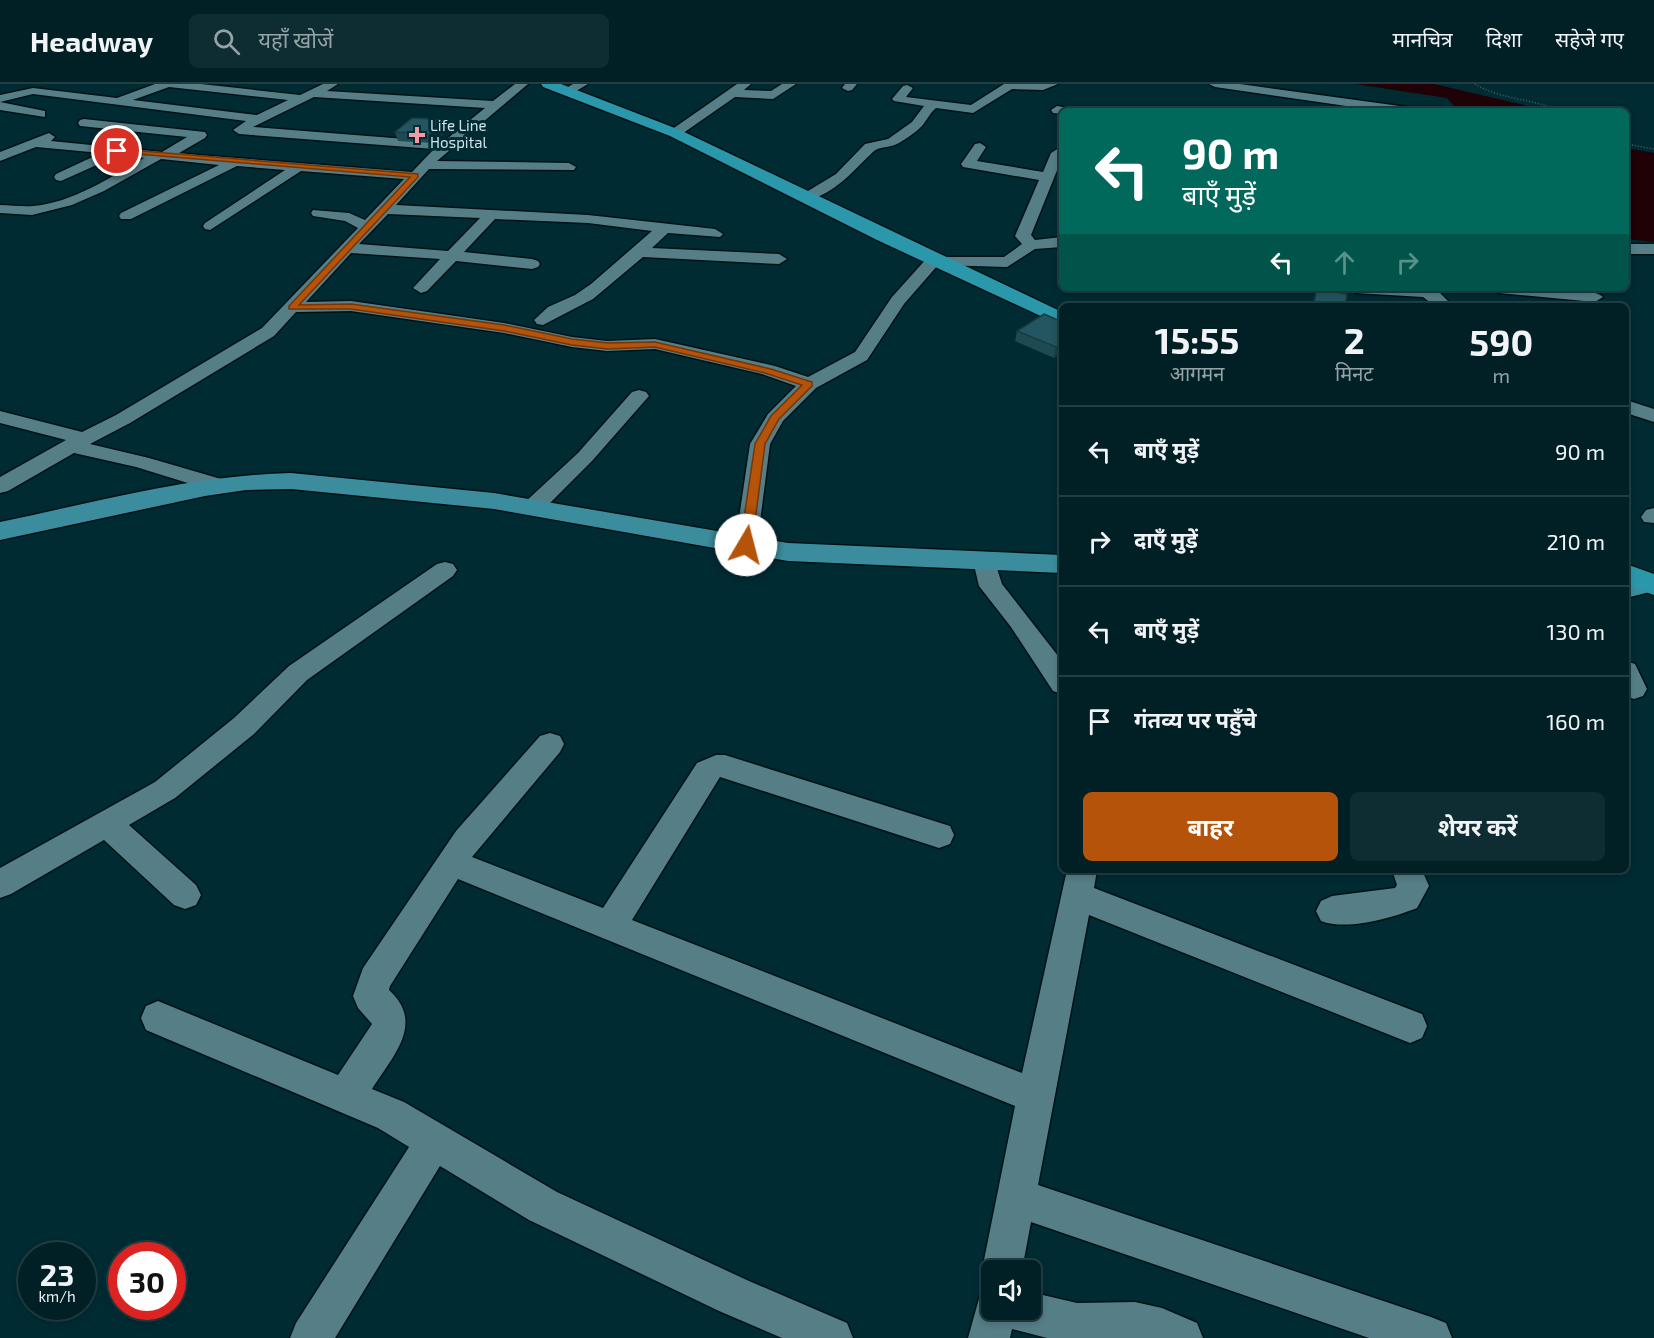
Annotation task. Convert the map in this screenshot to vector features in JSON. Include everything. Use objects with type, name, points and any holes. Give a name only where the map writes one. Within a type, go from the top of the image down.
[{"type":"highway","points":[[548,84],[575,88],[1059,319]]},
{"type":"main road","points":[[0,531],[220,486],[291,481],[495,501],[788,552],[1059,564]]},
{"type":"street","points":[[117,102],[169,84],[306,100],[495,105]]},
{"type":"street","points":[[332,84],[306,100],[282,107],[239,130],[445,146]]},
{"type":"street","points":[[3,481],[74,439],[123,419],[268,332],[420,170],[445,146],[522,84]]},
{"type":"street","points":[[675,134],[745,84]]},
{"type":"street","points":[[733,93],[773,95],[790,84]]},
{"type":"street","points":[[907,88],[898,99],[973,109],[1010,85],[1043,87],[1052,84]]},
{"type":"street","points":[[1215,84],[1386,108]]},
{"type":"street","points":[[0,99],[33,91],[258,118]]},
{"type":"street","points":[[0,157],[131,104]]},
{"type":"street","points":[[805,197],[826,189],[860,160],[870,147],[891,142],[917,124],[922,114],[933,104]]},
{"type":"street","points":[[0,106],[41,114]]},
{"type":"street","points":[[0,208],[32,211],[47,208],[101,187],[201,135],[74,127]]},
{"type":"street","points":[[34,143],[298,167],[420,170],[569,167]]},
{"type":"street","points":[[980,147],[968,164],[1048,177]]},
{"type":"street","points":[[61,177],[117,151]]},
{"type":"street","points":[[1031,245],[1023,236],[1059,153]]},
{"type":"street","points":[[126,216],[236,162]]},
{"type":"street","points":[[210,226],[298,167]]},
{"type":"street","points":[[383,209],[604,220],[715,234]]},
{"type":"street","points":[[318,213],[349,217],[366,227]]},
{"type":"street","points":[[421,288],[492,214]]},
{"type":"street","points":[[543,320],[553,310],[584,297],[640,252],[664,228]]},
{"type":"street","points":[[746,545],[760,444],[775,418],[809,384],[861,356],[898,301],[934,260],[1007,262],[1031,245],[1059,242]]},
{"type":"street","points":[[347,248],[500,259],[531,264]]},
{"type":"street","points":[[1629,249],[1654,249]]},
{"type":"street","points":[[640,252],[779,260]]},
{"type":"street","points":[[1368,291],[1395,298],[1431,294],[1442,303]]},
{"type":"street","points":[[1531,291],[1595,297]]},
{"type":"street","points":[[292,308],[351,306],[504,328],[572,342],[608,346],[655,345],[768,370],[809,384]]},
{"type":"street","points":[[532,508],[585,457],[639,396]]},
{"type":"street","points":[[1629,407],[1654,416]]},
{"type":"street","points":[[0,417],[220,486]]},
{"type":"street","points":[[985,561],[991,586],[1020,621],[1059,678]]},
{"type":"street","points":[[0,884],[165,790],[244,726],[298,673],[445,570]]},
{"type":"street","points":[[346,1096],[388,1029],[391,1019],[388,1011],[370,996],[375,979],[481,822],[550,744]]},
{"type":"street","points":[[610,926],[707,771],[716,766],[725,766],[939,835]]},
{"type":"street","points":[[107,824],[185,895]]},
{"type":"street","points":[[453,862],[1035,1096]]},
{"type":"street","points":[[1332,911],[1391,904],[1406,898],[1413,886],[1408,873]]},
{"type":"street","points":[[1004,1260],[1079,883],[1410,1026]]},
{"type":"street","points":[[158,1018],[391,1115],[543,1206],[734,1296],[829,1337]]},
{"type":"street","points":[[311,1338],[434,1141]]},
{"type":"street","points":[[1016,1197],[1431,1338]]},
{"type":"street","points":[[1041,1316],[1077,1324],[1134,1323],[1162,1329],[1182,1338]]},
{"type":"street","points":[[989,1338],[993,1320]]},
{"type":"path","points":[[1475,84],[1490,93],[1552,108]]},
{"type":"path","points":[[1629,145],[1654,149]]},
{"type":"shaded area","points":[[1355,84],[1434,84],[1536,108],[1456,108],[1447,98]]},
{"type":"shaded area","points":[[1629,149],[1654,153],[1654,242],[1629,239]]},
{"type":"building","points":[[412,118],[448,120],[432,134],[395,132]]},
{"type":"building","points":[[1317,291],[1347,294],[1346,303],[1314,303]]},
{"type":"building","points":[[1044,314],[1059,321],[1059,345],[1056,347],[1017,331]]},
{"type":"place","name":"Life Line Hospital","points":[[417,135]]},
{"type":"route","points":[[117,151],[415,176],[292,308],[351,306],[504,328],[564,341],[608,346],[642,344],[666,346],[768,370],[809,384],[775,418],[760,444],[746,545]]}]
